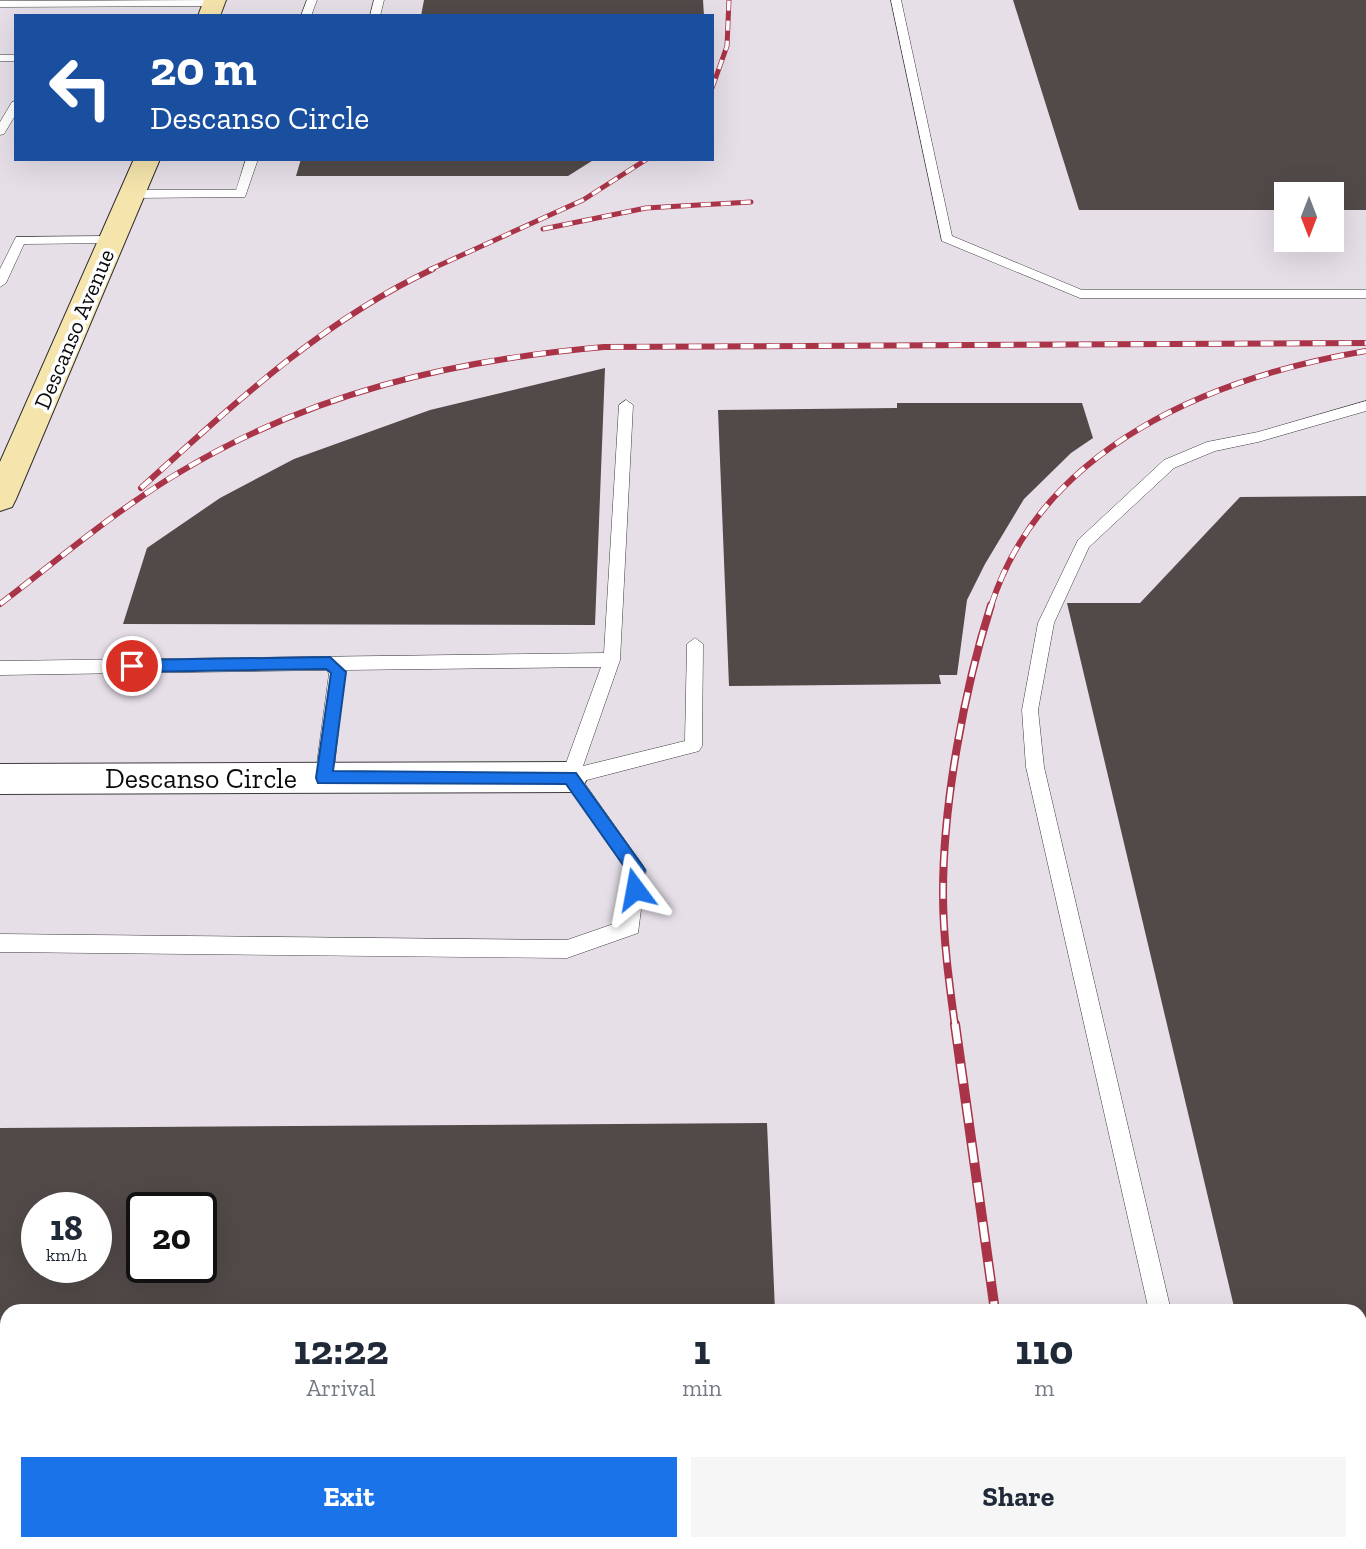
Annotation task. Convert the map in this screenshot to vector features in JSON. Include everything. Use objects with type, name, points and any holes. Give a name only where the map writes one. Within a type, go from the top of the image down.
[{"type":"street","name":"Descanso Avenue","points":[[0,499],[146,161]]},
{"type":"street","name":"Descanso Circle","points":[[0,779],[570,777]]},
{"type":"lane","points":[[896,0],[946,238],[1080,294],[1366,294]]},
{"type":"lane","points":[[0,4],[213,6]]},
{"type":"lane","points":[[0,132],[14,108]]},
{"type":"lane","points":[[132,194],[241,194],[251,161]]},
{"type":"lane","points":[[0,240],[113,240]]},
{"type":"lane","points":[[0,283],[20,240]]},
{"type":"lane","points":[[570,777],[612,660],[626,405]]},
{"type":"lane","points":[[1158,1304],[1035,767],[1030,710],[1046,623],[1083,544],[1169,464],[1212,446],[1258,437],[1366,406]]},
{"type":"lane","points":[[570,777],[693,746],[695,644]]},
{"type":"lane","points":[[0,668],[612,660]]},
{"type":"lane","points":[[324,778],[338,672],[330,663]]},
{"type":"lane","points":[[0,943],[567,949],[631,927],[636,870],[570,777]]},
{"type":"shaded area","points":[[0,0],[1366,0],[1366,1304],[0,1304]]},
{"type":"building","points":[[424,0],[703,0],[704,14],[421,14]]},
{"type":"building","points":[[1013,0],[1366,0],[1366,210],[1344,210],[1344,182],[1274,182],[1274,210],[1079,210]]},
{"type":"building","points":[[300,161],[592,161],[568,176],[296,176]]},
{"type":"building","points":[[605,368],[595,625],[123,624],[147,548],[220,498],[294,459],[430,410]]},
{"type":"building","points":[[897,403],[1082,403],[1093,438],[1071,453],[1024,499],[985,564],[967,600],[957,675],[939,675],[941,684],[729,686],[718,410],[897,408]]},
{"type":"building","points":[[1366,496],[1366,1304],[1233,1304],[1067,603],[1140,603],[1240,497]]},
{"type":"building","points":[[767,1123],[775,1304],[0,1304],[0,1128]]},
{"type":"railway","points":[[714,82],[727,46],[729,0]]},
{"type":"railway","points":[[429,270],[583,200],[644,161]]},
{"type":"railway","points":[[543,229],[646,208],[751,202]]},
{"type":"railway","points":[[141,488],[279,367],[353,314],[433,269]]},
{"type":"railway","points":[[0,604],[133,502],[230,444],[332,401],[438,371],[492,361],[604,347],[1366,343]]},
{"type":"railway","points":[[991,606],[1015,550],[1050,502],[1092,462],[1140,428],[1194,401],[1250,379],[1366,351]]},
{"type":"railway","points":[[955,1026],[943,910],[947,822],[964,710],[991,605]]},
{"type":"railway","points":[[955,1024],[994,1304]]},
{"type":"route","points":[[132,666],[330,663],[338,672],[324,778],[570,777],[636,870],[635,889]]}]
